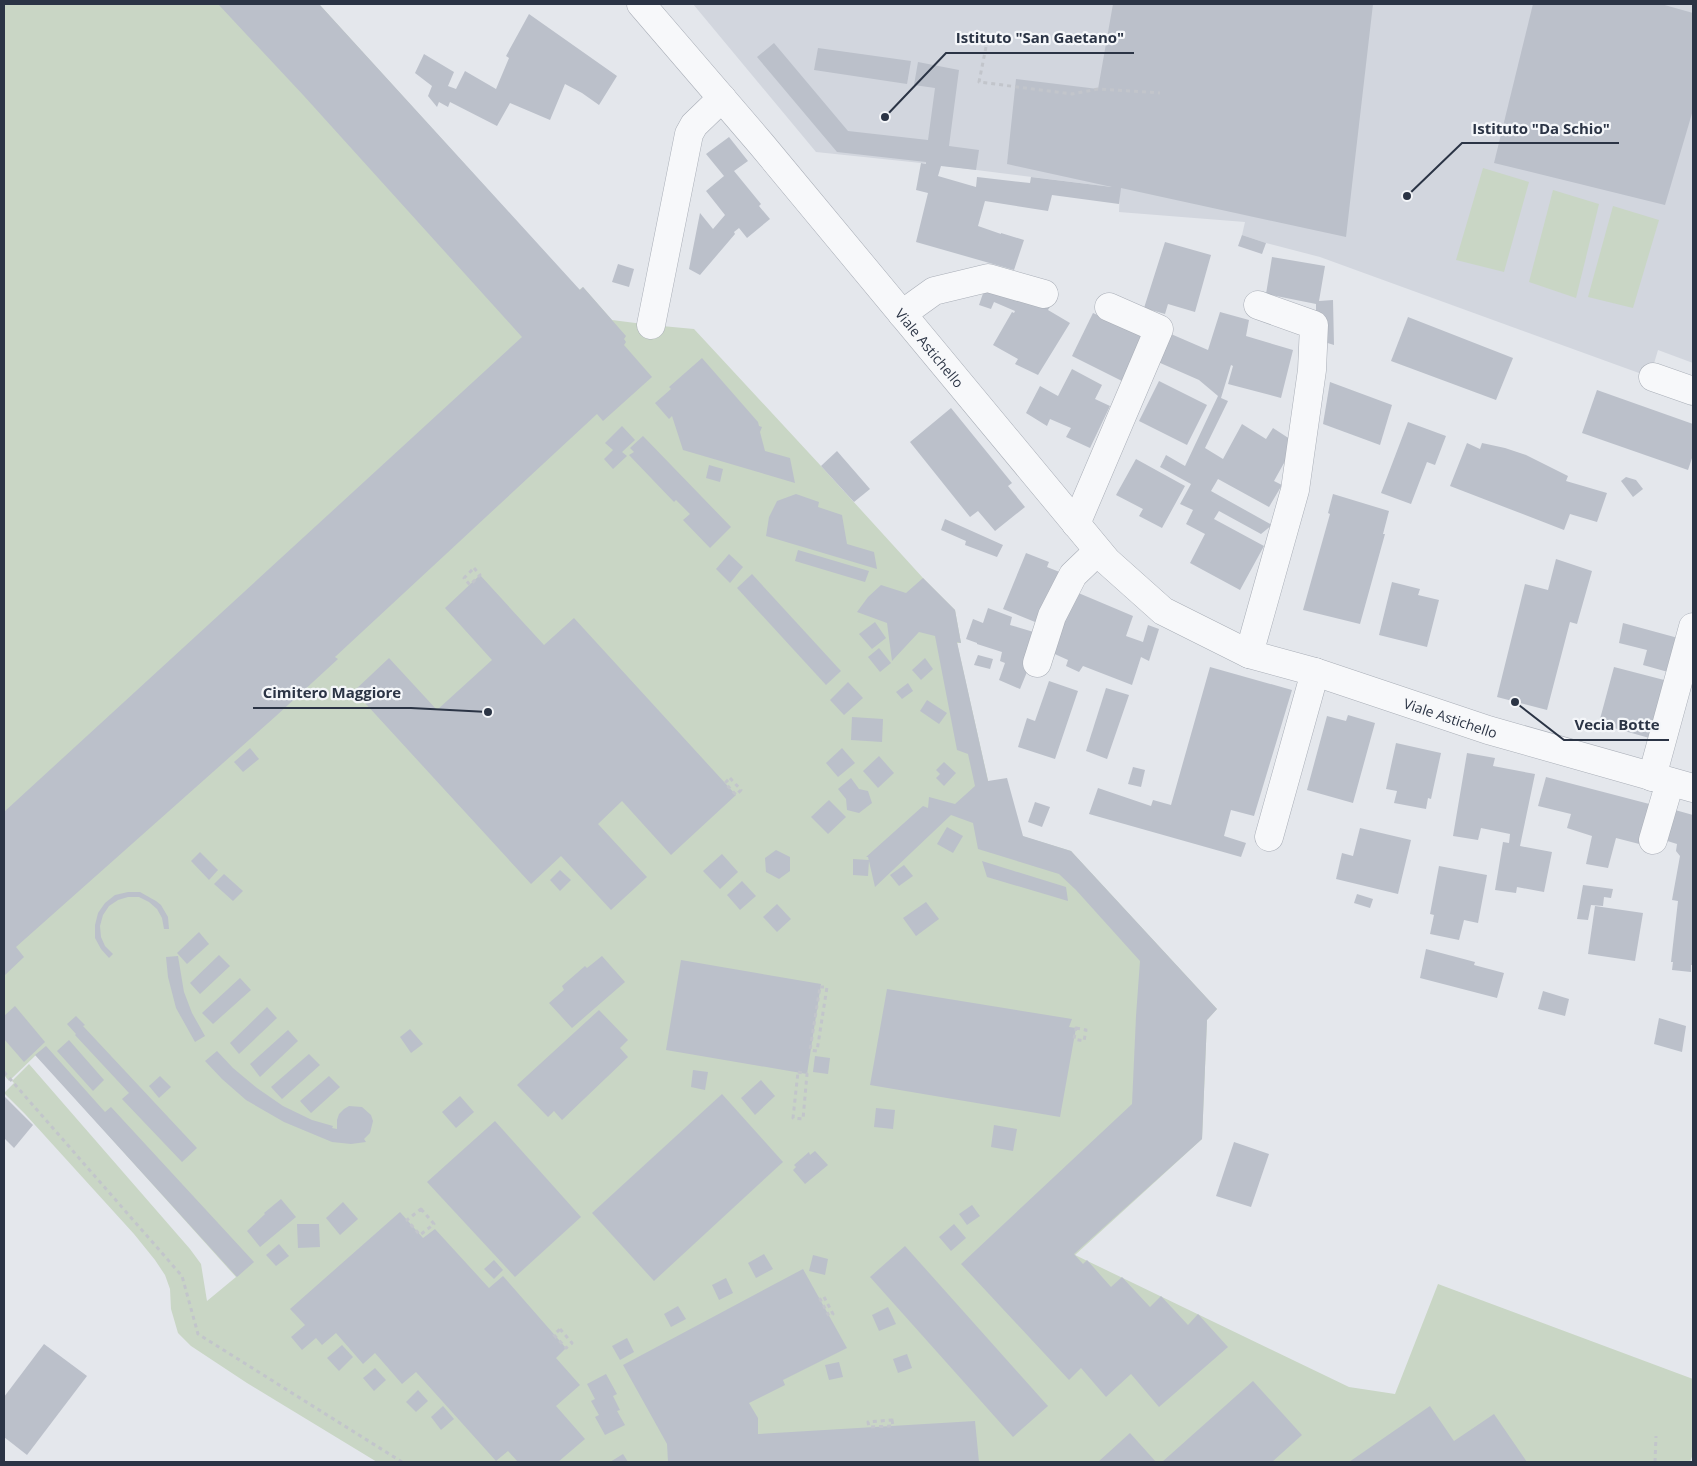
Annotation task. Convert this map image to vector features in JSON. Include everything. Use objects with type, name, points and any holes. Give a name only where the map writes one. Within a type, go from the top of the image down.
[{"type":"street","name":"Viale Astichello","points":[[641,4],[722,98],[1098,551],[1163,611],[1249,654],[1315,672],[1488,730],[1672,782]]},
{"type":"street","points":[[651,325],[689,134],[694,125],[722,98]]},
{"type":"street","points":[[902,314],[934,291],[988,278],[1044,294]]},
{"type":"street","points":[[1249,654],[1295,490],[1312,370],[1314,325],[1258,305]]},
{"type":"street","points":[[1076,524],[1160,329],[1109,307]]},
{"type":"street","points":[[1653,377],[1693,391]]},
{"type":"street","points":[[1037,664],[1052,616],[1073,575],[1098,551]]},
{"type":"street","points":[[1653,840],[1672,782],[1693,627]]},
{"type":"street","points":[[1269,837],[1315,672]]},
{"type":"path","points":[[986,47],[979,82],[1072,94],[1098,89],[1160,93]]},
{"type":"path","points":[[474,568],[480,575],[470,585],[464,578],[474,568]]},
{"type":"path","points":[[730,778],[741,790],[736,795],[725,783],[730,778]]},
{"type":"path","points":[[820,987],[826,987],[817,1051],[810,1050],[820,987]]},
{"type":"path","points":[[1076,1028],[1086,1030],[1084,1041],[1074,1039],[1076,1028]]},
{"type":"path","points":[[4,1072],[182,1276],[198,1334],[402,1462]]},
{"type":"path","points":[[798,1072],[807,1074],[803,1119],[793,1118],[798,1072]]},
{"type":"path","points":[[421,1209],[434,1224],[420,1235],[407,1220],[421,1209]]},
{"type":"path","points":[[824,1297],[833,1314],[829,1316],[820,1299],[824,1297]]},
{"type":"path","points":[[560,1329],[572,1343],[566,1348],[554,1335],[560,1329]]},
{"type":"path","points":[[892,1420],[893,1426],[869,1427],[868,1422],[892,1420]]},
{"type":"path","points":[[1655,1462],[1656,1436]]},
{"type":"shaded area","points":[[693,4],[1693,4],[1693,363],[1658,350],[1650,377],[1320,257],[1242,235],[1245,222],[1119,212],[1120,188],[816,152]]},
{"type":"green space","points":[[4,4],[319,4],[579,290],[583,287],[612,320],[694,329],[923,578],[955,610],[961,643],[957,643],[999,829],[1071,851],[1217,1009],[1207,1020],[1202,1139],[1075,1255],[1349,1387],[1395,1394],[1438,1284],[1693,1379],[1693,1454],[1690,1462],[377,1462],[247,1383],[191,1346],[178,1333],[171,1309],[170,1289],[165,1275],[155,1260],[134,1234],[4,1093],[14,1083],[12,1081],[29,1064],[190,1249],[201,1264],[207,1301],[236,1277],[36,1055],[9,1081],[4,1075]]},
{"type":"green space","points":[[1483,168],[1529,182],[1504,272],[1456,260]]},
{"type":"green space","points":[[1553,190],[1599,204],[1576,298],[1529,282]]},
{"type":"green space","points":[[1613,206],[1659,220],[1633,308],[1588,297]]},
{"type":"building","points":[[218,4],[319,4],[580,290],[583,287],[626,336],[624,345],[652,377],[603,421],[597,414],[335,657],[338,659],[276,716],[16,947],[24,957],[4,976],[4,812],[522,337]]},
{"type":"building","points":[[1113,4],[1373,4],[1346,237],[1121,188],[1119,204],[1052,195],[1048,211],[985,201],[978,226],[1024,240],[1014,270],[916,242],[928,193],[916,190],[921,163],[926,164],[926,162],[837,152],[757,57],[774,43],[848,131],[928,140],[935,88],[914,85],[918,62],[959,70],[949,146],[979,150],[976,170],[941,166],[938,176],[976,187],[977,177],[1030,183],[1031,177],[1112,187],[1007,164],[1016,79],[1098,89]]},
{"type":"building","points":[[1533,4],[1661,4],[1693,13],[1693,110],[1665,205],[1494,163]]},
{"type":"building","points":[[529,14],[617,76],[599,105],[565,84],[550,120],[510,103],[497,126],[450,102],[448,107],[439,102],[437,107],[428,96],[432,86],[415,73],[424,54],[454,72],[448,86],[456,89],[465,71],[496,89],[509,58],[506,56]]},
{"type":"building","points":[[818,48],[911,61],[907,84],[814,70]]},
{"type":"building","points":[[729,137],[748,161],[734,171],[761,204],[759,206],[770,219],[747,238],[739,228],[734,232],[735,234],[700,275],[689,269],[700,213],[713,229],[725,215],[706,191],[724,176],[706,154]]},
{"type":"building","points":[[1242,235],[1266,243],[1262,254],[1238,246]]},
{"type":"building","points":[[1165,242],[1211,255],[1195,312],[1168,304],[1165,314],[1144,308]]},
{"type":"building","points":[[1272,257],[1325,266],[1319,301],[1333,300],[1334,345],[1318,340],[1316,304],[1266,294]]},
{"type":"building","points":[[618,264],[634,269],[629,287],[612,282]]},
{"type":"building","points":[[987,282],[1052,303],[1048,310],[1070,323],[1038,375],[1015,364],[1018,359],[993,345],[1012,312],[1014,313],[1015,311],[994,302],[991,309],[979,305]]},
{"type":"building","points":[[1220,312],[1249,320],[1246,336],[1293,350],[1281,398],[1228,384],[1233,366],[1231,365],[1221,398],[1228,401],[1205,448],[1223,459],[1242,424],[1266,439],[1273,428],[1293,441],[1286,452],[1289,454],[1274,481],[1282,485],[1269,507],[1218,479],[1211,491],[1272,525],[1261,534],[1219,511],[1214,519],[1264,546],[1240,590],[1190,563],[1205,534],[1186,524],[1193,510],[1180,504],[1191,484],[1160,467],[1166,455],[1185,466],[1218,396],[1199,380],[1158,362],[1171,334],[1208,350]]},
{"type":"building","points":[[1093,313],[1146,337],[1124,382],[1072,356]]},
{"type":"building","points":[[1408,317],[1513,358],[1496,400],[1391,361]]},
{"type":"building","points":[[702,358],[758,422],[759,426],[762,427],[760,432],[765,451],[790,458],[795,483],[683,450],[672,416],[669,419],[655,403],[671,389],[669,387]]},
{"type":"building","points":[[1072,369],[1102,385],[1095,399],[1110,406],[1090,448],[1066,437],[1071,428],[1050,419],[1047,426],[1026,413],[1040,386],[1058,396]]},
{"type":"building","points":[[1159,381],[1207,405],[1187,445],[1139,421]]},
{"type":"building","points":[[1330,382],[1392,405],[1380,445],[1323,424]]},
{"type":"building","points":[[1597,390],[1693,424],[1693,455],[1688,470],[1582,433]]},
{"type":"building","points":[[951,408],[1012,483],[1008,486],[1025,507],[995,531],[978,511],[970,517],[910,442]]},
{"type":"building","points":[[1408,422],[1446,436],[1435,465],[1427,462],[1411,504],[1381,493]]},
{"type":"building","points":[[622,426],[635,440],[622,452],[627,456],[613,469],[604,459],[613,450],[605,443]]},
{"type":"building","points":[[643,436],[731,527],[710,548],[683,520],[690,514],[676,500],[674,502],[629,455],[634,452],[630,448]]},
{"type":"building","points":[[1467,443],[1480,449],[1482,443],[1526,455],[1568,476],[1566,481],[1607,493],[1597,522],[1570,514],[1564,530],[1450,486]]},
{"type":"building","points":[[837,451],[870,489],[854,502],[821,466]]},
{"type":"building","points":[[1136,459],[1185,486],[1162,528],[1139,516],[1143,509],[1116,495]]},
{"type":"building","points":[[709,465],[723,469],[720,482],[706,478]]},
{"type":"building","points":[[1626,477],[1636,480],[1643,489],[1633,497],[1621,481]]},
{"type":"building","points":[[796,494],[819,502],[818,507],[842,515],[847,544],[874,552],[877,569],[766,536],[769,517],[777,501]]},
{"type":"building","points":[[1333,494],[1389,511],[1383,534],[1385,534],[1360,624],[1303,610],[1330,514],[1328,513]]},
{"type":"building","points":[[945,519],[1003,545],[997,557],[965,545],[966,541],[941,530]]},
{"type":"building","points":[[798,550],[869,571],[865,582],[795,561]]},
{"type":"building","points":[[1026,553],[1049,562],[1047,567],[1062,573],[1040,624],[1003,609]]},
{"type":"building","points":[[729,554],[743,567],[730,583],[716,569]]},
{"type":"building","points":[[1556,559],[1592,571],[1577,624],[1570,622],[1547,710],[1497,697],[1525,584],[1548,590]]},
{"type":"building","points":[[752,574],[841,671],[826,685],[737,588]]},
{"type":"building","points":[[480,575],[544,645],[574,618],[736,795],[671,855],[622,801],[598,824],[647,877],[611,910],[561,856],[531,884],[354,691],[389,658],[437,710],[492,660],[445,608]]},
{"type":"building","points":[[923,578],[955,610],[961,643],[957,642],[988,781],[1007,778],[1023,836],[1071,851],[1217,1009],[1207,1020],[1202,1139],[1074,1254],[1083,1264],[1087,1260],[1111,1287],[1122,1277],[1150,1307],[1161,1296],[1188,1325],[1198,1314],[1228,1347],[1159,1407],[1131,1374],[1106,1397],[1081,1368],[1069,1380],[961,1264],[1132,1104],[1140,961],[1076,890],[1059,874],[978,849],[973,823],[951,815],[875,887],[868,857],[866,857],[923,806],[928,808],[929,797],[955,804],[975,786],[968,754],[957,750],[935,636],[919,632],[892,661],[887,623],[857,612],[868,597],[881,585],[906,593]]},
{"type":"building","points":[[1392,582],[1420,589],[1418,595],[1439,600],[1427,647],[1379,635]]},
{"type":"building","points":[[1069,589],[1133,616],[1126,636],[1143,642],[1148,625],[1159,629],[1149,661],[1141,657],[1132,685],[1083,666],[1079,672],[1066,666],[1068,660],[1048,651]]},
{"type":"building","points":[[988,608],[1012,617],[1010,625],[1037,633],[1029,667],[1020,689],[999,680],[1005,663],[1000,661],[1002,652],[966,639],[973,619],[983,623]]},
{"type":"building","points":[[875,622],[886,638],[872,649],[859,634]]},
{"type":"building","points":[[1623,623],[1678,638],[1668,672],[1643,665],[1647,650],[1619,643]]},
{"type":"building","points":[[879,648],[891,663],[880,672],[868,657]]},
{"type":"building","points":[[978,655],[993,659],[990,669],[974,665]]},
{"type":"building","points":[[925,658],[933,669],[921,680],[912,670]]},
{"type":"building","points":[[1210,667],[1292,690],[1254,816],[1231,810],[1224,836],[1246,843],[1241,857],[1089,814],[1098,788],[1151,806],[1153,800],[1171,805]]},
{"type":"building","points":[[1614,667],[1668,681],[1653,739],[1603,725],[1605,720],[1600,719]]},
{"type":"building","points":[[1049,681],[1078,691],[1055,759],[1018,747],[1027,718],[1035,721]]},
{"type":"building","points":[[848,682],[863,698],[844,715],[830,700]]},
{"type":"building","points":[[908,683],[913,691],[902,699],[896,692]]},
{"type":"building","points":[[1106,688],[1129,695],[1107,759],[1086,751]]},
{"type":"building","points":[[927,700],[947,713],[939,724],[920,711]]},
{"type":"building","points":[[1348,715],[1375,723],[1353,803],[1307,790],[1327,716],[1346,721]]},
{"type":"building","points":[[852,717],[883,719],[882,742],[851,740]]},
{"type":"building","points":[[1396,743],[1441,753],[1431,799],[1428,798],[1426,809],[1394,803],[1397,791],[1386,789]]},
{"type":"building","points":[[250,748],[259,759],[243,772],[234,762]]},
{"type":"building","points":[[842,748],[855,763],[838,777],[826,763]]},
{"type":"building","points":[[1467,753],[1495,758],[1493,766],[1535,774],[1520,846],[1552,852],[1544,892],[1517,887],[1516,893],[1495,890],[1503,842],[1509,843],[1510,834],[1481,828],[1478,840],[1453,836]]},
{"type":"building","points":[[879,756],[894,773],[878,788],[863,771]]},
{"type":"building","points":[[944,762],[956,773],[944,786],[936,778],[940,774],[936,770]]},
{"type":"building","points":[[1133,767],[1145,770],[1141,787],[1128,784]]},
{"type":"building","points":[[1546,777],[1657,806],[1647,846],[1616,838],[1608,868],[1586,864],[1592,836],[1567,828],[1571,814],[1538,806]]},
{"type":"building","points":[[851,778],[859,789],[868,791],[872,803],[859,813],[847,810],[846,799],[838,789]]},
{"type":"building","points":[[829,800],[846,817],[828,834],[811,817]]},
{"type":"building","points":[[1035,802],[1050,807],[1042,827],[1028,822]]},
{"type":"building","points":[[1668,808],[1693,815],[1693,965],[1691,965],[1691,972],[1672,970],[1673,962],[1671,962],[1678,901],[1672,900],[1680,856],[1676,851],[1677,844],[1661,839]]},
{"type":"building","points":[[947,827],[963,836],[953,853],[937,844]]},
{"type":"building","points":[[1360,828],[1411,840],[1398,894],[1336,879],[1342,853],[1353,856]]},
{"type":"building","points":[[776,850],[790,857],[790,871],[779,879],[766,872],[765,858]]},
{"type":"building","points":[[200,852],[218,870],[209,880],[191,861]]},
{"type":"building","points":[[722,854],[738,872],[720,889],[703,871]]},
{"type":"building","points":[[853,859],[869,860],[868,876],[853,875]]},
{"type":"building","points":[[982,861],[1066,887],[1068,901],[987,877]]},
{"type":"building","points":[[904,865],[913,876],[899,886],[890,875]]},
{"type":"building","points":[[1439,866],[1487,875],[1478,923],[1464,920],[1459,940],[1430,934],[1434,915],[1430,914]]},
{"type":"building","points":[[560,870],[571,880],[560,891],[550,880]]},
{"type":"building","points":[[224,874],[243,891],[233,901],[214,884]]},
{"type":"building","points":[[742,881],[756,896],[740,910],[727,895]]},
{"type":"building","points":[[1583,885],[1613,889],[1611,898],[1604,897],[1603,906],[1591,905],[1588,920],[1577,919]]},
{"type":"building","points":[[140,892],[161,905],[168,917],[169,929],[164,929],[162,918],[157,909],[149,902],[139,897],[128,897],[118,900],[109,906],[103,915],[100,926],[101,937],[105,946],[113,954],[109,958],[95,938],[95,925],[98,913],[105,903],[115,895]]},
{"type":"building","points":[[1357,894],[1373,899],[1370,908],[1354,903]]},
{"type":"building","points":[[926,902],[939,919],[916,936],[903,918]]},
{"type":"building","points":[[777,904],[791,919],[777,932],[763,917]]},
{"type":"building","points":[[1595,906],[1643,913],[1635,961],[1588,954]]},
{"type":"building","points":[[199,932],[209,944],[187,964],[177,953]]},
{"type":"building","points":[[1426,949],[1475,962],[1474,965],[1504,973],[1497,998],[1420,978]]},
{"type":"building","points":[[219,955],[230,966],[200,994],[190,983]]},
{"type":"building","points":[[178,956],[184,992],[192,1013],[205,1036],[195,1042],[176,1008],[168,977],[166,957]]},
{"type":"building","points":[[602,956],[625,982],[572,1028],[549,1003],[564,990],[562,986],[585,966],[587,968]]},
{"type":"building","points":[[681,960],[821,984],[807,1074],[666,1050]]},
{"type":"building","points":[[240,978],[251,990],[213,1024],[202,1013]]},
{"type":"building","points":[[887,989],[1072,1019],[1069,1027],[1076,1028],[1060,1117],[870,1085]]},
{"type":"building","points":[[1543,991],[1569,999],[1565,1016],[1538,1009]]},
{"type":"building","points":[[15,1006],[45,1042],[24,1062],[4,1039],[4,1016]]},
{"type":"building","points":[[267,1007],[277,1018],[239,1054],[230,1043]]},
{"type":"building","points":[[599,1010],[628,1040],[620,1048],[628,1057],[562,1120],[554,1111],[548,1117],[517,1085]]},
{"type":"building","points":[[76,1016],[85,1025],[83,1026],[197,1148],[182,1162],[122,1099],[129,1093],[67,1024]]},
{"type":"building","points":[[1659,1018],[1686,1026],[1682,1052],[1654,1044]]},
{"type":"building","points":[[410,1029],[423,1044],[411,1053],[400,1037]]},
{"type":"building","points":[[288,1030],[298,1041],[260,1077],[250,1064]]},
{"type":"building","points":[[69,1040],[104,1080],[93,1091],[57,1051]]},
{"type":"building","points":[[46,1046],[105,1112],[111,1107],[254,1262],[237,1277],[35,1055]]},
{"type":"building","points":[[217,1051],[233,1068],[257,1088],[283,1106],[312,1120],[333,1126],[332,1128],[337,1129],[339,1114],[344,1109],[349,1106],[362,1107],[371,1115],[373,1121],[370,1133],[364,1139],[366,1142],[351,1144],[332,1142],[284,1122],[246,1100],[205,1061]]},
{"type":"building","points":[[309,1054],[320,1065],[282,1099],[271,1087]]},
{"type":"building","points":[[815,1056],[830,1058],[828,1074],[813,1072]]},
{"type":"building","points":[[693,1070],[708,1072],[705,1090],[691,1087]]},
{"type":"building","points":[[160,1076],[171,1087],[159,1098],[149,1086]]},
{"type":"building","points":[[329,1076],[340,1087],[311,1113],[300,1101]]},
{"type":"building","points":[[761,1080],[775,1096],[755,1115],[741,1098]]},
{"type":"building","points":[[722,1094],[783,1162],[654,1281],[592,1213]]},
{"type":"building","points":[[4,1096],[33,1125],[14,1148],[4,1138]]},
{"type":"building","points":[[460,1096],[474,1112],[456,1128],[442,1112]]},
{"type":"building","points":[[876,1108],[895,1110],[893,1129],[874,1127]]},
{"type":"building","points":[[495,1121],[581,1217],[515,1277],[427,1182]]},
{"type":"building","points":[[994,1125],[1017,1129],[1013,1151],[991,1147]]},
{"type":"building","points":[[1234,1142],[1269,1154],[1251,1207],[1216,1196]]},
{"type":"building","points":[[815,1151],[828,1165],[805,1184],[793,1170],[796,1167],[794,1165],[809,1152],[810,1155]]},
{"type":"building","points":[[281,1199],[296,1217],[260,1247],[247,1231]]},
{"type":"building","points":[[343,1202],[358,1219],[340,1235],[326,1218]]},
{"type":"building","points":[[972,1205],[980,1216],[967,1225],[959,1214]]},
{"type":"building","points":[[400,1212],[423,1238],[435,1229],[489,1288],[503,1276],[566,1348],[556,1358],[580,1385],[556,1406],[585,1439],[558,1462],[518,1462],[508,1451],[496,1461],[416,1372],[402,1384],[375,1353],[363,1364],[336,1333],[322,1345],[316,1338],[302,1350],[291,1337],[305,1325],[290,1309]]},
{"type":"building","points":[[297,1224],[319,1224],[320,1247],[298,1248]]},
{"type":"building","points":[[954,1224],[966,1238],[951,1251],[939,1237]]},
{"type":"building","points":[[279,1244],[289,1256],[276,1266],[266,1255]]},
{"type":"building","points":[[905,1246],[1048,1406],[1013,1437],[870,1277]]},
{"type":"building","points":[[764,1254],[773,1269],[756,1278],[748,1263]]},
{"type":"building","points":[[813,1255],[828,1259],[825,1275],[809,1271]]},
{"type":"building","points":[[494,1260],[503,1270],[494,1279],[484,1269]]},
{"type":"building","points":[[803,1269],[847,1348],[783,1380],[785,1385],[749,1403],[758,1418],[758,1434],[975,1421],[979,1462],[668,1462],[667,1444],[623,1365]]},
{"type":"building","points":[[726,1278],[733,1293],[719,1300],[712,1285]]},
{"type":"building","points":[[678,1306],[686,1319],[671,1327],[664,1314]]},
{"type":"building","points":[[888,1307],[896,1324],[879,1331],[872,1315]]},
{"type":"building","points":[[627,1338],[634,1352],[620,1360],[612,1346]]},
{"type":"building","points":[[44,1344],[87,1376],[27,1455],[4,1437],[4,1397]]},
{"type":"building","points":[[342,1345],[353,1357],[339,1371],[327,1358]]},
{"type":"building","points":[[907,1354],[912,1368],[898,1373],[893,1359]]},
{"type":"building","points":[[839,1362],[843,1377],[829,1380],[825,1365]]},
{"type":"building","points":[[375,1368],[386,1380],[374,1391],[363,1378]]},
{"type":"building","points":[[606,1374],[617,1394],[613,1396],[620,1410],[617,1411],[625,1425],[605,1435],[595,1417],[599,1415],[591,1401],[595,1399],[587,1384]]},
{"type":"building","points":[[1253,1381],[1302,1435],[1272,1462],[1162,1462]]},
{"type":"building","points":[[418,1390],[428,1401],[416,1412],[406,1402]]},
{"type":"building","points":[[443,1406],[454,1419],[441,1430],[431,1417]]},
{"type":"building","points":[[1430,1406],[1454,1441],[1494,1414],[1527,1462],[1349,1462]]},
{"type":"building","points":[[1130,1433],[1156,1462],[1098,1462]]},
{"type":"building","points":[[623,1454],[628,1462],[610,1462]]},
{"type":"place","name":"Istituto \"San Gaetano\"","points":[[885,117]]},
{"type":"place","name":"Istituto \"Da Schio\"","points":[[1407,196]]},
{"type":"place","name":"Vecia Botte","points":[[1515,702]]},
{"type":"place","name":"Cimitero Maggiore","points":[[488,712]]}]
